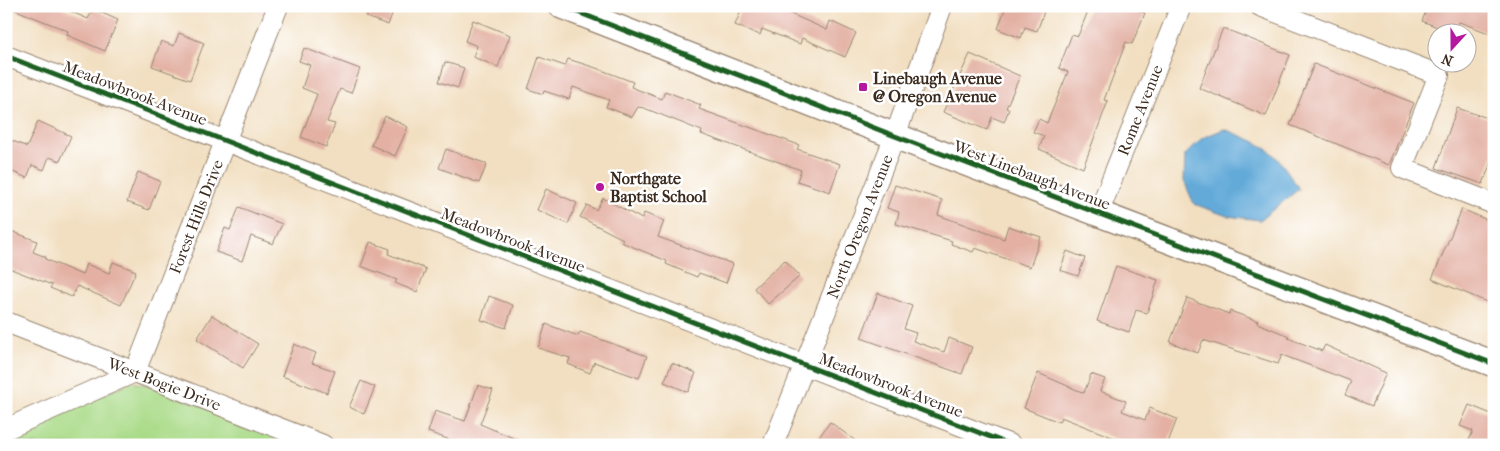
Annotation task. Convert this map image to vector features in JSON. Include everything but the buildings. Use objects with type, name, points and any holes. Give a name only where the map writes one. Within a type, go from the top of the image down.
[{"type":"street","name":"Forest Hills Drive","points":[[135,372],[278,6]]},
{"type":"street","name":"West Linebaugh Avenue","points":[[562,6],[1098,214],[1494,364]]},
{"type":"street","name":"North Oregon Avenue","points":[[773,445],[895,136],[942,6]]},
{"type":"street","name":"Rome Avenue","points":[[1098,214],[1181,6]]},
{"type":"street","points":[[1260,6],[1439,75],[1402,168],[1494,204]]},
{"type":"street","name":"Meadowbrook Avenue","points":[[6,56],[1011,445]]},
{"type":"street","name":"West Bogie Drive","points":[[6,322],[323,445]]},
{"type":"street","points":[[6,429],[135,372]]},
{"type":"shaded area","points":[[242,6],[268,6],[265,15]]},
{"type":"green space","points":[[131,382],[147,385],[303,445],[6,445],[6,439]]},
{"type":"water","points":[[1224,129],[1251,140],[1268,150],[1275,156],[1299,189],[1260,220],[1227,216],[1194,204],[1184,181],[1185,155],[1202,138]]},
{"type":"cycle path","points":[[562,6],[895,136],[1494,364]]},
{"type":"cycle path","points":[[6,56],[1011,445]]},
{"type":"place","name":"Linebaugh Avenue @ Oregon Avenue","points":[[863,87]]},
{"type":"place","name":"Northgate Baptist School","points":[[600,187]]}]
